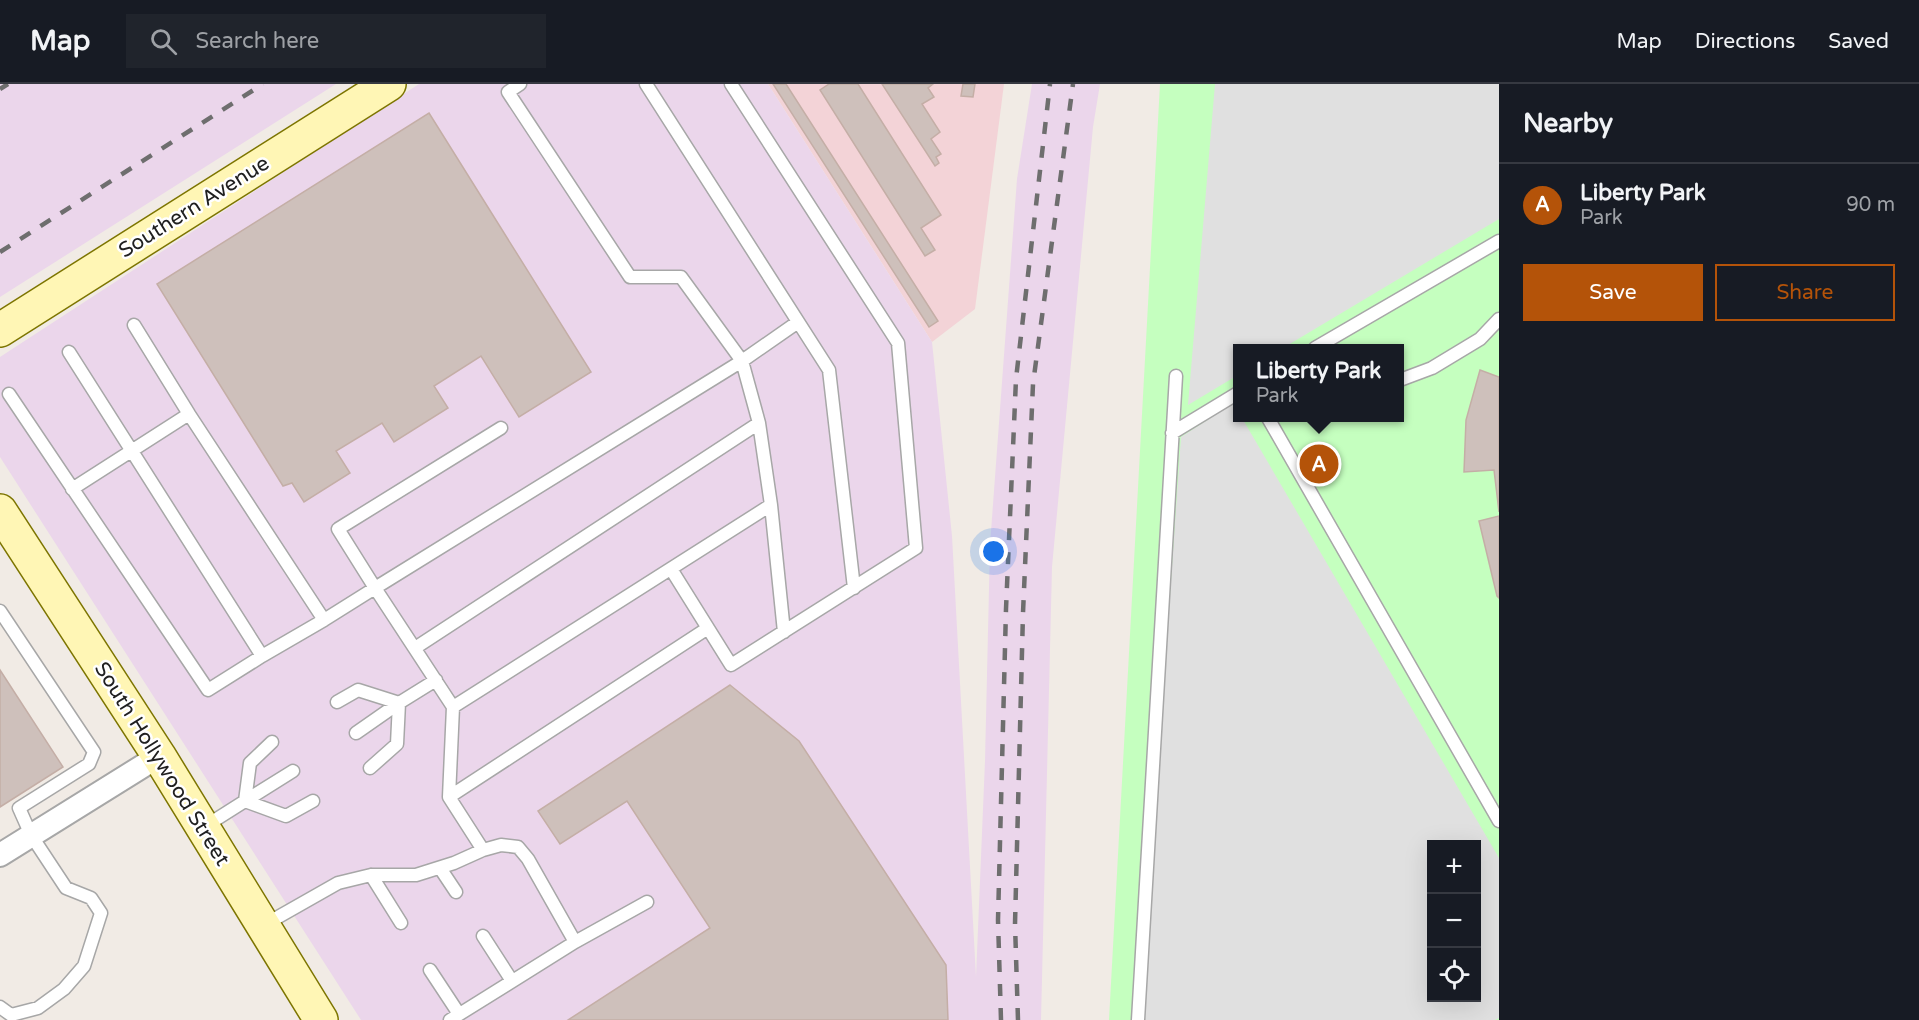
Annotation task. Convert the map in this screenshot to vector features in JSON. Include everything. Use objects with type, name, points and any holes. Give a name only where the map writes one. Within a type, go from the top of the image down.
[{"type":"main road","name":"Southern Avenue","points":[[0,330],[389,84]]},
{"type":"main road","name":"South Hollywood Street","points":[[0,511],[159,756],[321,1020]]},
{"type":"street","points":[[0,855],[159,756]]},
{"type":"lane","points":[[520,84],[508,92],[630,277],[681,277],[742,361],[759,423],[771,506],[784,632]]},
{"type":"lane","points":[[646,84],[829,370],[854,588]]},
{"type":"lane","points":[[671,569],[731,666],[916,548],[898,343],[731,84]]},
{"type":"lane","points":[[1322,344],[1499,241]]},
{"type":"lane","points":[[1404,378],[1432,368],[1480,339],[1499,319]]},
{"type":"lane","points":[[9,394],[208,690],[742,361],[798,322]]},
{"type":"lane","points":[[134,325],[189,414],[324,620]]},
{"type":"lane","points":[[69,352],[262,656]]},
{"type":"lane","points":[[1138,1020],[1176,376]]},
{"type":"lane","points":[[1172,433],[1233,396]]},
{"type":"lane","points":[[72,489],[189,414]]},
{"type":"lane","points":[[1271,422],[1499,821]]},
{"type":"lane","points":[[415,648],[759,423]]},
{"type":"lane","points":[[483,850],[449,797],[453,707],[338,529],[501,428]]},
{"type":"lane","points":[[453,707],[771,506]]},
{"type":"lane","points":[[0,611],[94,752],[89,764],[19,808],[31,835],[66,888],[91,898],[101,913],[84,966],[64,989],[38,1008],[11,1016],[0,1007]]},
{"type":"lane","points":[[449,797],[708,628]]},
{"type":"lane","points":[[356,733],[436,680]]},
{"type":"lane","points":[[337,702],[358,690],[399,703]]},
{"type":"lane","points":[[370,768],[397,744],[399,703]]},
{"type":"lane","points":[[245,801],[250,763],[272,742]]},
{"type":"lane","points":[[203,828],[293,771]]},
{"type":"lane","points":[[245,801],[286,816],[313,801]]},
{"type":"lane","points":[[263,925],[338,883],[370,875],[416,875],[501,845],[518,847],[528,859],[575,942]]},
{"type":"lane","points":[[440,868],[456,892]]},
{"type":"lane","points":[[370,875],[401,923]]},
{"type":"lane","points":[[430,970],[455,1017],[575,942],[647,902]]},
{"type":"lane","points":[[483,936],[512,981]]},
{"type":"shaded area","points":[[0,84],[336,84],[0,297]]},
{"type":"shaded area","points":[[419,84],[768,84],[932,342],[952,536],[976,977],[985,761],[990,545],[1017,179],[1032,84],[1100,84],[1093,127],[1052,567],[1041,1020],[361,1020],[0,457],[0,357]]},
{"type":"shaded area","points":[[768,84],[1004,84],[975,309],[932,342]]},
{"type":"shaded area","points":[[1215,84],[1499,84],[1499,219],[1290,344],[1233,344],[1233,378],[1188,405]]},
{"type":"shaded area","points":[[1233,404],[1233,422],[1244,422],[1499,858],[1499,1018],[1495,1020],[1145,1020],[1142,999],[1181,437]]},
{"type":"green space","points":[[1160,84],[1499,84],[1499,1020],[1109,1020]]},
{"type":"building","points":[[773,84],[786,84],[938,321],[929,327]]},
{"type":"building","points":[[829,84],[858,84],[941,215],[921,228],[935,250],[925,256],[820,90]]},
{"type":"building","points":[[882,84],[933,84],[928,88],[934,97],[922,104],[940,132],[931,139],[941,154],[936,157],[939,163],[935,166]]},
{"type":"building","points":[[963,84],[975,84],[973,97],[961,96]]},
{"type":"building","points":[[429,113],[591,372],[519,417],[481,356],[434,386],[448,408],[394,442],[382,423],[336,451],[350,473],[304,502],[292,483],[283,486],[157,284]]},
{"type":"building","points":[[1480,370],[1499,377],[1499,512],[1494,470],[1464,472],[1466,420]]},
{"type":"building","points":[[1499,516],[1499,598],[1479,521]]},
{"type":"building","points":[[0,670],[63,767],[0,807]]},
{"type":"building","points":[[730,685],[799,741],[946,965],[948,1020],[568,1020],[710,928],[627,801],[560,844],[538,811]]},
{"type":"railway","points":[[0,89],[8,84]]},
{"type":"railway","points":[[0,252],[263,84]]},
{"type":"railway","points":[[1001,1020],[998,920],[1006,609],[1016,379],[1050,84]]},
{"type":"railway","points":[[1018,1020],[1015,924],[1023,613],[1033,384],[1073,84]]},
{"type":"place","name":"Liberty Park","points":[[1319,464]]}]
